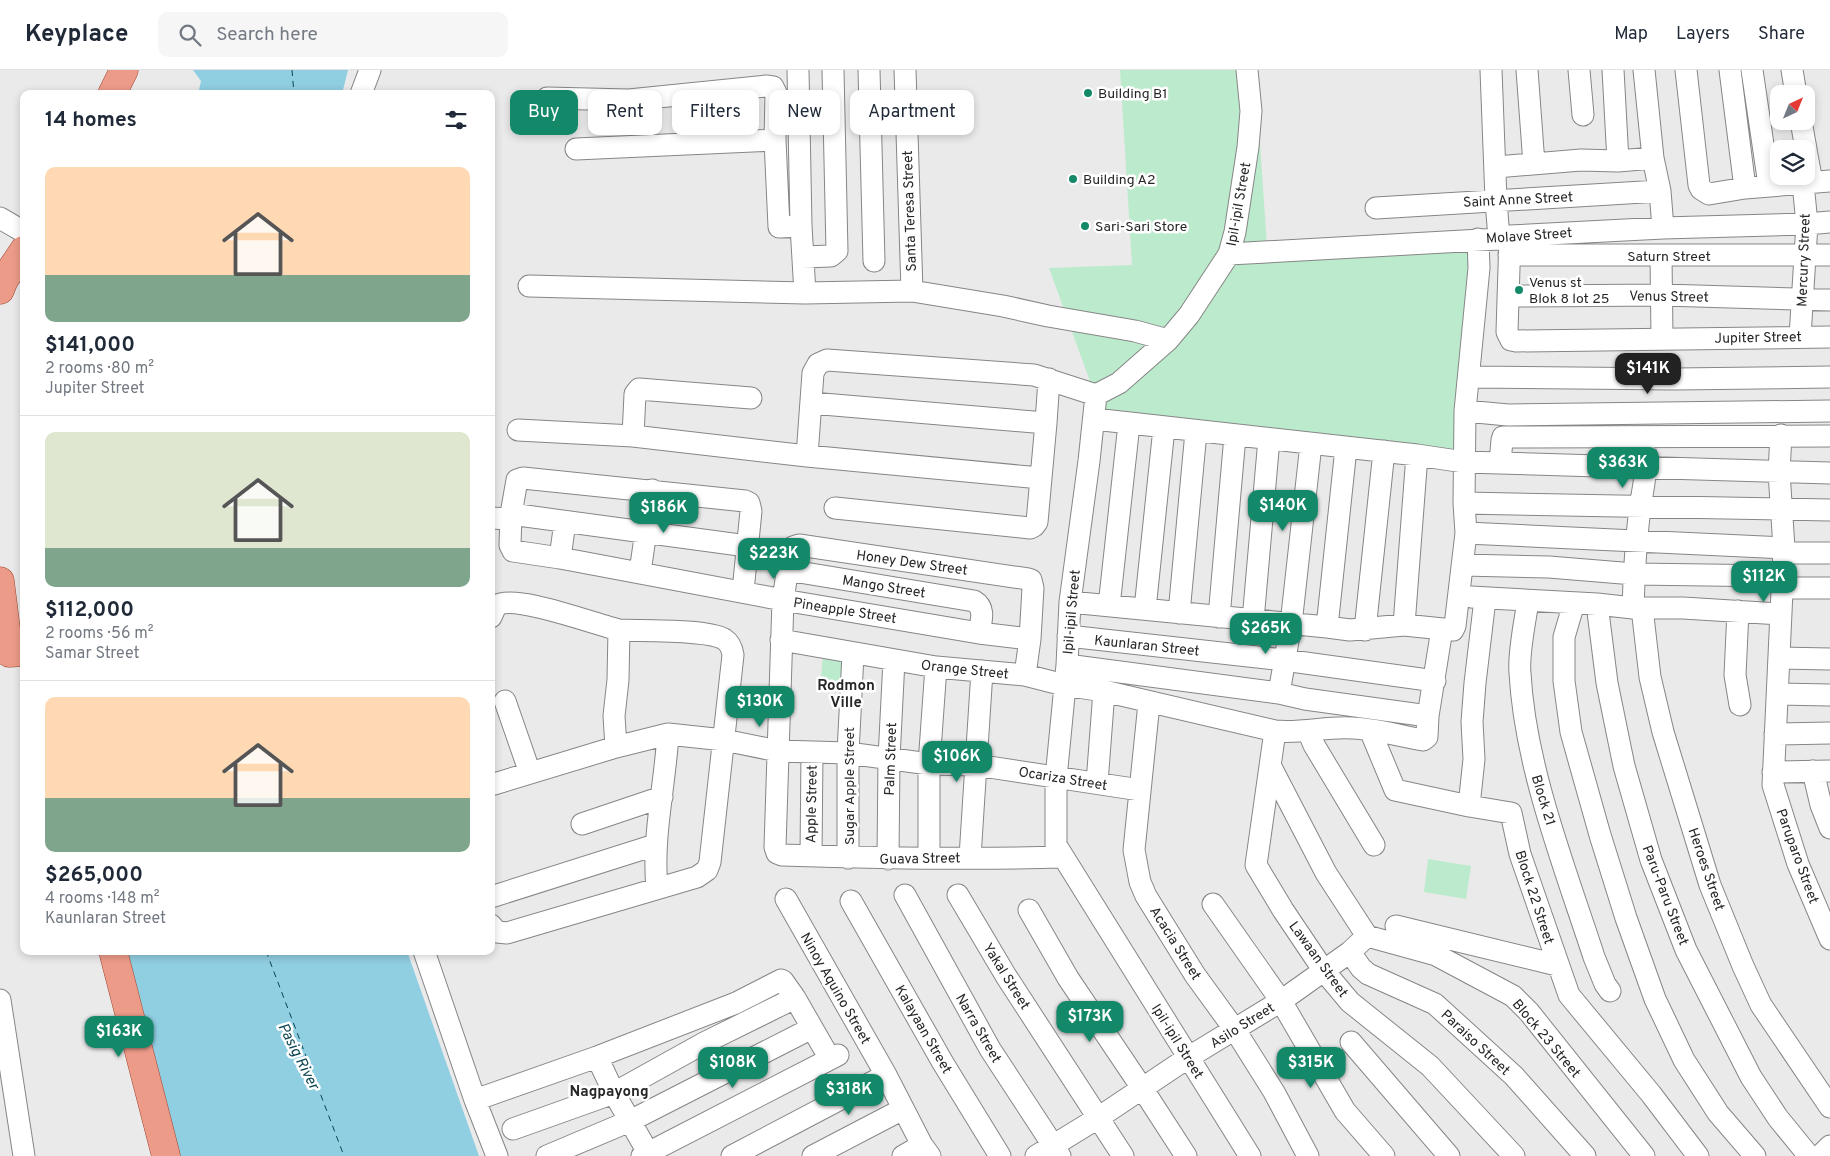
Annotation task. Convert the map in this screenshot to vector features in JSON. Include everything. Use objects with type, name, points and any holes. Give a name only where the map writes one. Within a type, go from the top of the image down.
[{"type":"main road","points":[[114,90],[124,70]]},
{"type":"main road","points":[[0,290],[4,280],[20,256]]},
{"type":"main road","points":[[0,581],[11,655]]},
{"type":"main road","points":[[114,955],[166,1156]]},
{"type":"street","points":[[362,90],[370,70]]},
{"type":"street","points":[[803,257],[832,256],[837,251],[833,70]]},
{"type":"street","points":[[869,70],[874,261]]},
{"type":"street","name":"Santa Teresa Street","points":[[904,70],[912,291]]},
{"type":"street","name":"Ipil-ipil Street","points":[[1247,70],[1251,111],[1248,147],[1229,254],[1189,315],[1168,340],[1119,383],[1096,395],[1070,602],[1056,778],[1055,837],[1056,845],[1085,888],[1162,1016],[1250,1156]]},
{"type":"street","points":[[1491,70],[1496,200],[1506,243],[1508,296]]},
{"type":"street","points":[[1527,70],[1534,164]]},
{"type":"street","points":[[1579,70],[1583,115]]},
{"type":"street","points":[[1612,70],[1618,160]]},
{"type":"street","points":[[1644,70],[1653,158],[1660,191],[1663,228]]},
{"type":"street","points":[[1686,70],[1701,189],[1709,194],[1780,185]]},
{"type":"street","points":[[1730,70],[1745,188]]},
{"type":"street","points":[[1752,70],[1769,186]]},
{"type":"street","points":[[1792,70],[1794,85]]},
{"type":"street","points":[[773,87],[780,76],[798,72],[801,226],[805,293]]},
{"type":"street","points":[[578,99],[629,100],[766,86],[773,87]]},
{"type":"street","points":[[773,87],[776,93],[774,140],[779,228],[801,226]]},
{"type":"street","points":[[576,149],[774,140]]},
{"type":"street","points":[[1496,168],[1582,160],[1653,158]]},
{"type":"street","name":"Mercury Street","points":[[1800,337],[1804,255],[1807,224],[1814,185]]},
{"type":"street","name":"Saint Anne Street","points":[[1376,208],[1660,191]]},
{"type":"street","points":[[0,218],[20,230]]},
{"type":"street","name":"Molave Street","points":[[1229,254],[1380,247],[1478,239],[1506,243],[1663,228],[1830,222]]},
{"type":"street","points":[[1070,602],[1350,630],[1404,625],[1450,631],[1455,626],[1466,533],[1464,503],[1465,411],[1479,268],[1478,239]]},
{"type":"street","name":"Saturn Street","points":[[1506,243],[1661,256],[1830,255]]},
{"type":"street","points":[[1661,256],[1663,296],[1662,338]]},
{"type":"street","points":[[529,286],[805,293],[912,291],[1135,331],[1168,340]]},
{"type":"street","name":"Venus Street","points":[[1508,296],[1663,296],[1830,300]]},
{"type":"street","name":"Jupiter Street","points":[[1508,296],[1508,336],[1516,342],[1662,338],[1830,337]]},
{"type":"street","points":[[1135,331],[1146,359]]},
{"type":"street","points":[[807,456],[813,373],[818,364],[827,360],[1034,375],[1096,395]]},
{"type":"street","points":[[1469,378],[1830,377]]},
{"type":"street","points":[[1707,378],[1707,412]]},
{"type":"street","points":[[835,508],[1030,528],[1034,526],[1036,522],[1049,380]]},
{"type":"street","points":[[633,436],[635,394],[639,389],[751,398]]},
{"type":"street","points":[[810,403],[1046,423]]},
{"type":"street","points":[[1465,411],[1508,415],[1830,411]]},
{"type":"street","points":[[1094,419],[1196,432],[1417,455],[1464,462],[1830,473]]},
{"type":"street","points":[[1109,606],[1129,424]]},
{"type":"street","points":[[1145,609],[1164,428]]},
{"type":"street","points":[[518,430],[633,436],[807,456],[1040,478]]},
{"type":"street","points":[[1179,613],[1196,432]]},
{"type":"street","name":"Paruparo Street","points":[[1781,435],[1779,472],[1784,550],[1773,785],[1798,864],[1830,939]]},
{"type":"street","points":[[1219,617],[1235,436]]},
{"type":"street","points":[[1500,463],[1503,437],[1830,436]]},
{"type":"street","name":"Heroes Street","points":[[1646,437],[1647,468],[1640,507],[1634,574],[1650,677],[1663,732],[1710,885],[1742,966],[1761,1005],[1830,1107]]},
{"type":"street","points":[[1253,620],[1269,439]]},
{"type":"street","points":[[1279,693],[1291,624],[1311,444]]},
{"type":"street","points":[[1327,627],[1346,448]]},
{"type":"street","points":[[1365,630],[1384,452]]},
{"type":"street","points":[[1404,625],[1417,455]]},
{"type":"street","points":[[742,591],[748,546],[752,511],[749,503],[740,500],[520,478],[515,485],[505,517],[565,522],[748,546]]},
{"type":"street","points":[[640,572],[652,490]]},
{"type":"street","points":[[1464,503],[1830,510]]},
{"type":"street","name":"Pineapple Street","points":[[505,517],[510,545],[513,551],[640,572],[783,600],[1030,639]]},
{"type":"street","points":[[560,558],[565,522]]},
{"type":"street","points":[[1466,533],[1830,553]]},
{"type":"street","name":"Honey Dew Street","points":[[787,570],[790,553],[793,547],[799,545],[1025,578],[1031,580],[1033,588],[1030,639]]},
{"type":"street","points":[[1463,565],[1549,567],[1634,574],[1783,582],[1830,588]]},
{"type":"street","points":[[778,751],[781,640],[787,570]]},
{"type":"street","name":"Mango Street","points":[[787,570],[974,601],[979,604],[982,610],[979,632]]},
{"type":"street","points":[[1458,596],[1638,608],[1781,614]]},
{"type":"street","points":[[1370,730],[1395,790],[1468,806],[1474,759],[1472,722],[1475,683],[1485,599]]},
{"type":"street","name":"Block 21","points":[[1528,601],[1519,671],[1524,712],[1536,772],[1594,957],[1610,991]]},
{"type":"street","points":[[495,608],[496,606],[508,602],[563,612],[619,630],[707,634],[729,643],[733,655],[710,862],[707,870],[697,876],[508,933],[497,932],[495,930]]},
{"type":"street","points":[[1574,603],[1564,637],[1564,681],[1571,732],[1626,918],[1655,999],[1684,1060],[1718,1113],[1755,1156]]},
{"type":"street","name":"Paru-Paru Street","points":[[1597,604],[1607,683],[1624,766],[1651,860],[1661,887],[1686,950],[1751,1077],[1778,1118],[1809,1156]]},
{"type":"street","points":[[1738,611],[1735,675],[1740,705]]},
{"type":"street","points":[[1065,675],[1279,693],[1428,716],[1442,629]]},
{"type":"street","points":[[616,747],[614,716],[618,680],[619,630]]},
{"type":"street","name":"Kaunlaran Street","points":[[1068,636],[1284,660],[1434,681]]},
{"type":"street","points":[[1025,676],[1030,639]]},
{"type":"street","name":"Orange Street","points":[[781,640],[936,667],[1025,676],[1065,675],[1104,692],[1291,733],[1354,728],[1423,740],[1427,737],[1428,716]]},
{"type":"street","name":"Sugar Apple Street","points":[[848,858],[848,753],[853,654]]},
{"type":"street","points":[[1779,658],[1830,659]]},
{"type":"street","name":"Palm Street","points":[[888,859],[889,758],[894,660]]},
{"type":"street","points":[[929,858],[929,764],[936,667]]},
{"type":"street","points":[[970,857],[982,671]]},
{"type":"street","points":[[1097,783],[1104,692]]},
{"type":"street","points":[[1778,694],[1830,695]]},
{"type":"street","points":[[505,701],[530,773]]},
{"type":"street","name":"Acacia Street","points":[[1149,703],[1134,850],[1140,882],[1146,896],[1195,975],[1235,1030],[1274,1092],[1308,1156]]},
{"type":"street","name":"Lawaan Street","points":[[1275,731],[1272,739],[1271,767],[1256,865],[1283,910],[1324,971],[1350,1002],[1430,1066],[1514,1156]]},
{"type":"street","points":[[1308,731],[1314,745],[1374,845]]},
{"type":"street","points":[[1775,734],[1830,733]]},
{"type":"street","points":[[495,784],[616,747],[668,734],[655,845],[657,888]]},
{"type":"street","name":"Ocariza Street","points":[[668,734],[724,740],[778,751],[848,753],[929,764],[976,765],[1140,790]]},
{"type":"street","name":"Guava Street","points":[[778,751],[775,847],[777,853],[782,855],[888,859],[1063,856]]},
{"type":"street","name":"Apple Street","points":[[811,856],[812,752]]},
{"type":"street","points":[[1271,767],[1326,873],[1367,936]]},
{"type":"street","points":[[1773,772],[1821,771],[1820,805],[1830,828]]},
{"type":"street","points":[[582,824],[662,798]]},
{"type":"street","name":"Block 22 Street","points":[[1468,806],[1511,813],[1520,854],[1569,995],[1651,1094],[1698,1156]]},
{"type":"street","points":[[495,896],[655,845]]},
{"type":"street","name":"Narra Street","points":[[905,895],[990,1050],[1050,1153]]},
{"type":"street","name":"Yakal Street","points":[[958,895],[1006,976],[1123,1156]]},
{"type":"street","name":"Ninoy Aquino Street","points":[[786,899],[886,1075],[926,1150]]},
{"type":"street","name":"Kalayaan Street","points":[[851,901],[943,1063],[1000,1156]]},
{"type":"street","points":[[1213,904],[1281,1001],[1345,1111],[1384,1156]]},
{"type":"street","points":[[1028,910],[1068,978],[1186,1156]]},
{"type":"street","points":[[1396,926],[1557,965]]},
{"type":"street","name":"Asilo Street","points":[[1050,1153],[1098,1118],[1189,1057],[1281,1001],[1350,952],[1367,936]]},
{"type":"street","name":"Block 23 Street","points":[[1367,936],[1436,955],[1513,996],[1529,1012],[1644,1156]]},
{"type":"street","name":"Paraiso Street","points":[[1350,952],[1361,968],[1368,974],[1435,1004],[1450,1016],[1514,1076],[1586,1156]]},
{"type":"street","points":[[425,955],[475,1100],[497,1156]]},
{"type":"street","points":[[475,1100],[597,1057],[736,1002],[781,980],[795,998],[812,1028],[834,1057],[647,1155],[597,1057]]},
{"type":"street","points":[[513,1129],[614,1093],[704,1043],[795,998]]},
{"type":"street","points":[[0,1000],[24,1156]]},
{"type":"street","points":[[546,1156],[630,1121],[812,1028]]},
{"type":"street","points":[[1351,1042],[1449,1156]]},
{"type":"street","points":[[732,1156],[886,1075]]},
{"type":"street","points":[[813,1156],[903,1109]]},
{"type":"street","points":[[1820,1156],[1830,1146]]},
{"type":"street","points":[[903,1156],[926,1150]]},
{"type":"green space","points":[[1120,70],[1255,70],[1268,261],[1474,242],[1455,454],[1101,412],[1049,268],[1132,265]]},
{"type":"green space","points":[[824,644],[853,647],[848,690],[820,688]]},
{"type":"green space","points":[[1428,859],[1471,866],[1466,899],[1424,892]]},
{"type":"water","points":[[193,70],[348,70],[343,90],[199,90],[201,81]]},
{"type":"water","name":"Pasig River","points":[[126,955],[408,955],[479,1156],[180,1156]]},
{"type":"ferry route","points":[[292,70],[294,90]]},
{"type":"ferry route","points":[[268,955],[344,1156]]},
{"type":"place","name":"Building B1","points":[[1088,93]]},
{"type":"place","name":"Building A2","points":[[1073,179]]},
{"type":"place","name":"Sari-Sari Store","points":[[1085,226]]},
{"type":"place","name":"Venus st Blok 8 lot 25","points":[[1519,290]]},
{"type":"district","name":"Rodmon Ville","points":[[846,694]]},
{"type":"district","name":"Nagpayong","points":[[609,1091]]}]
